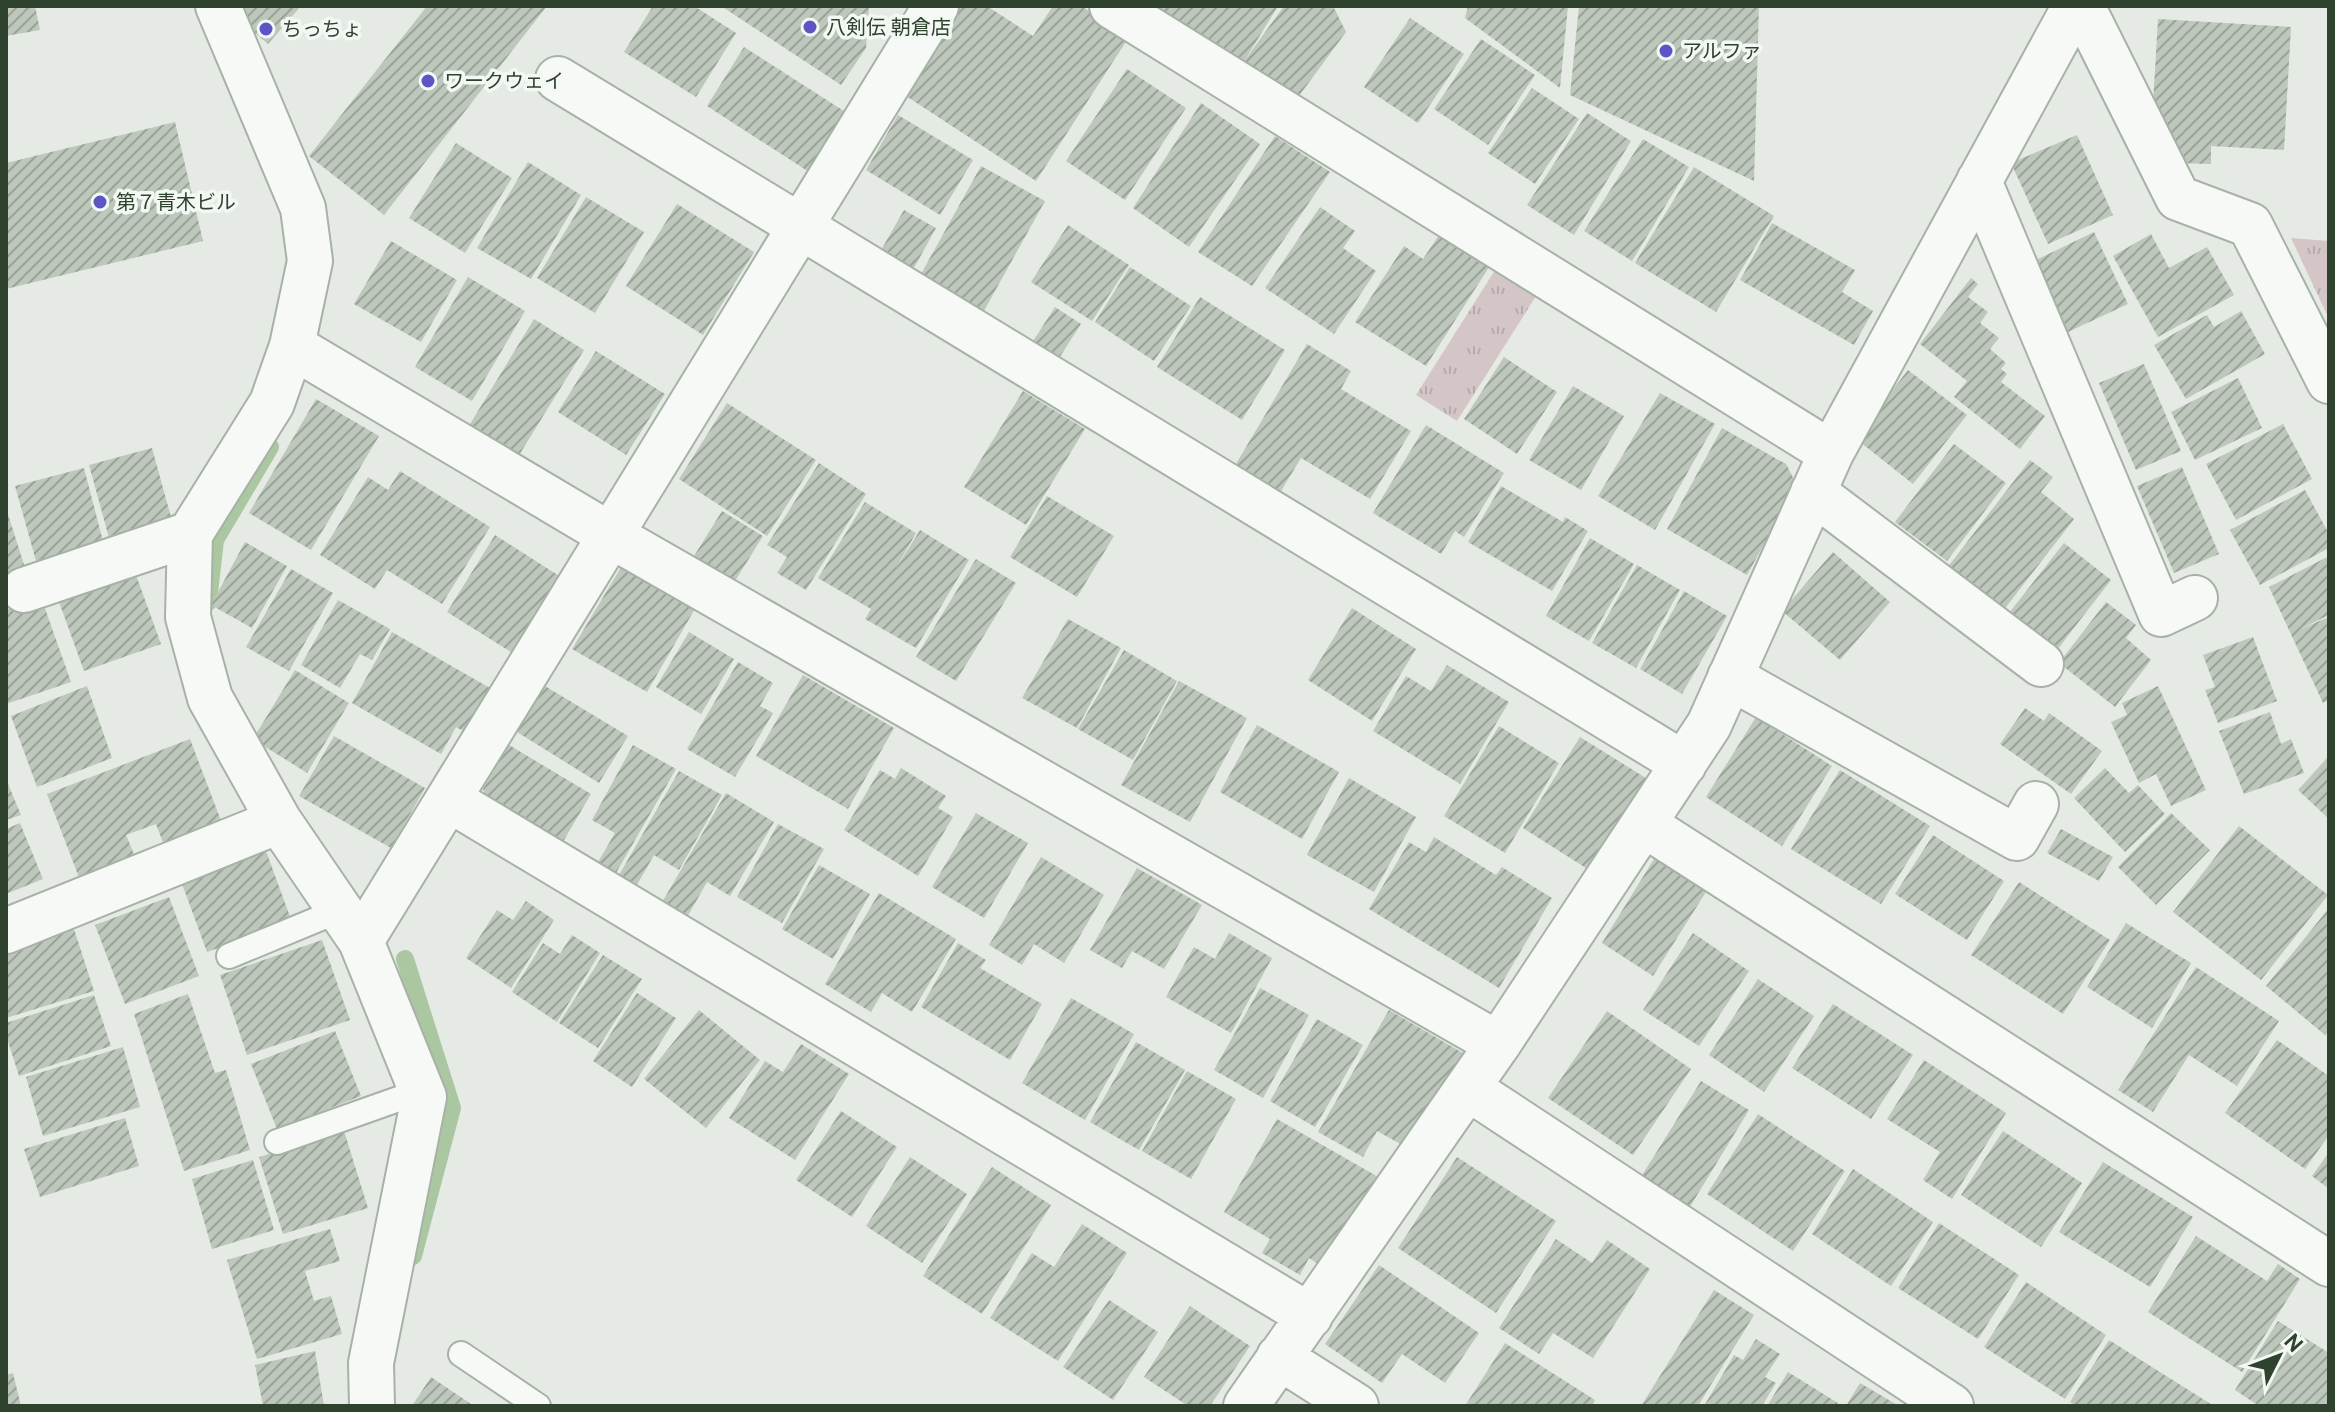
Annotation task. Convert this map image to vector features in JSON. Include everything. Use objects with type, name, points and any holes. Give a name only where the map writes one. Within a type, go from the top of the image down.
[{"type":"street","points":[[218,6],[303,208],[310,261],[305,354],[190,534],[188,617],[210,698],[279,821],[351,926],[424,1097],[371,1363],[372,1406]]},
{"type":"street","points":[[351,926],[450,800],[936,6]]},
{"type":"street","points":[[1112,6],[1831,453]]},
{"type":"street","points":[[1246,1406],[1498,1044],[1709,725],[1831,453],[2075,6]]},
{"type":"street","points":[[2082,6],[2178,198],[2250,225],[2329,381]]},
{"type":"street","points":[[558,79],[1684,764]]},
{"type":"street","points":[[1979,181],[2161,614],[2195,598]]},
{"type":"street","points":[[305,354],[612,536],[1498,1044]]},
{"type":"street","points":[[1813,492],[2041,664]]},
{"type":"street","points":[[24,590],[190,534]]},
{"type":"street","points":[[1730,677],[2017,838],[2036,804]]},
{"type":"street","points":[[450,800],[1310,1316]]},
{"type":"street","points":[[6,931],[279,821]]},
{"type":"street","points":[[1645,825],[2329,1264]]},
{"type":"street","points":[[1468,1088],[1951,1406]]},
{"type":"street","points":[[1279,1357],[1356,1406]]},
{"type":"lane","points":[[229,956],[351,926]]},
{"type":"lane","points":[[277,1142],[421,1091]]},
{"type":"lane","points":[[461,1354],[538,1406]]},
{"type":"green space","points":[[2291,238],[2329,241],[2329,319]]},
{"type":"green space","points":[[1497,267],[1538,293],[1457,421],[1416,395]]},
{"type":"building","points":[[6,6],[35,6],[40,30],[6,36]]},
{"type":"building","name":"ちっちょ","points":[[238,6],[301,6],[268,44],[232,13]]},
{"type":"building","name":"ワークウェイ","points":[[427,6],[547,6],[384,215],[309,156]]},
{"type":"building","points":[[653,6],[694,6],[736,33],[696,97],[624,52]]},
{"type":"building","name":"八剣伝 朝倉店","points":[[721,6],[869,6],[866,48],[841,85]]},
{"type":"building","points":[[960,6],[987,6],[1033,36],[1053,6],[1081,6],[1129,37],[1036,181],[903,94]]},
{"type":"building","points":[[1138,6],[1278,6],[1245,60],[1284,6],[1333,6],[1346,32],[1296,100]]},
{"type":"building","points":[[1468,6],[1568,6],[1560,88],[1465,18]]},
{"type":"building","name":"アルファ","points":[[1579,6],[1759,6],[1754,181],[1570,95]]},
{"type":"building","points":[[1410,18],[1464,54],[1418,123],[1364,87]]},
{"type":"building","points":[[2158,19],[2291,27],[2284,150],[2211,146],[2211,164],[2178,163],[2153,104]]},
{"type":"building","points":[[1481,39],[1535,75],[1488,145],[1434,109]]},
{"type":"building","points":[[744,47],[847,113],[809,172],[707,106]]},
{"type":"building","points":[[1127,69],[1186,108],[1125,200],[1066,161]]},
{"type":"building","points":[[1532,88],[1579,119],[1535,184],[1488,153]]},
{"type":"building","points":[[1201,103],[1260,144],[1189,247],[1133,208]]},
{"type":"building","points":[[1587,113],[1631,141],[1574,235],[1527,205]]},
{"type":"building","points":[[898,115],[973,160],[940,215],[866,170]]},
{"type":"building","name":"第７青木ビル","points":[[175,122],[203,241],[6,289],[6,163]]},
{"type":"building","points":[[2077,135],[2113,215],[2048,244],[2011,163]]},
{"type":"building","points":[[1275,136],[1330,172],[1252,286],[1198,252]]},
{"type":"building","points":[[1643,139],[1689,167],[1632,261],[1584,231]]},
{"type":"building","points":[[456,143],[512,178],[465,253],[409,218]]},
{"type":"building","points":[[528,162],[581,195],[531,279],[477,248]]},
{"type":"building","points":[[981,166],[1045,201],[980,318],[916,283]]},
{"type":"building","points":[[1694,167],[1774,216],[1716,312],[1635,263]]},
{"type":"building","points":[[586,197],[644,232],[595,313],[537,278]]},
{"type":"building","points":[[677,204],[754,252],[703,335],[626,286]]},
{"type":"building","points":[[1320,207],[1355,231],[1343,248],[1376,271],[1334,334],[1265,288]]},
{"type":"building","points":[[904,210],[936,228],[909,277],[876,259]]},
{"type":"building","points":[[1772,223],[1855,270],[1842,292],[1873,311],[1854,345],[1740,280]]},
{"type":"building","points":[[1068,225],[1129,265],[1092,321],[1031,282]]},
{"type":"building","points":[[1441,232],[1491,264],[1426,366],[1355,322],[1404,246],[1423,259]]},
{"type":"building","points":[[2094,232],[2128,304],[2068,332],[2034,261]]},
{"type":"building","points":[[2151,234],[2169,268],[2207,247],[2234,295],[2158,337],[2113,256]]},
{"type":"building","points":[[391,241],[457,280],[421,342],[354,304]]},
{"type":"building","points":[[1130,267],[1191,306],[1154,361],[1095,322]]},
{"type":"building","points":[[468,277],[525,311],[472,401],[415,367]]},
{"type":"building","points":[[1971,278],[1978,284],[1968,297],[1988,312],[1980,323],[1999,338],[1990,349],[2006,363],[2001,369],[2007,374],[2001,382],[2045,416],[2020,449],[1954,397],[1967,381],[1920,344]]},
{"type":"building","points":[[1200,297],[1285,350],[1242,420],[1157,367]]},
{"type":"building","points":[[1055,307],[1081,324],[1054,366],[1028,349]]},
{"type":"building","points":[[2241,311],[2265,354],[2186,399],[2154,345],[2207,315],[2214,327]]},
{"type":"building","points":[[534,319],[584,350],[516,460],[467,429]]},
{"type":"building","points":[[1307,344],[1351,371],[1341,389],[1411,431],[1370,499],[1301,458],[1281,491],[1236,464]]},
{"type":"building","points":[[596,351],[665,394],[626,455],[558,412]]},
{"type":"building","points":[[1504,357],[1557,392],[1517,454],[1464,419]]},
{"type":"building","points":[[2144,364],[2181,451],[2136,470],[2099,383]]},
{"type":"building","points":[[1908,370],[1967,415],[1913,484],[1855,438]]},
{"type":"building","points":[[2238,378],[2262,428],[2195,460],[2171,412]]},
{"type":"building","points":[[1573,386],[1624,416],[1581,490],[1529,460]]},
{"type":"building","points":[[1023,391],[1085,429],[1026,525],[964,487]]},
{"type":"building","points":[[1660,393],[1715,424],[1655,530],[1598,496]]},
{"type":"building","points":[[316,399],[379,436],[311,550],[249,513]]},
{"type":"building","points":[[727,403],[816,460],[767,536],[679,479]]},
{"type":"building","points":[[2283,424],[2312,479],[2236,520],[2206,464]]},
{"type":"building","points":[[1426,425],[1504,473],[1464,537],[1455,531],[1441,554],[1373,513]]},
{"type":"building","points":[[1722,428],[1786,464],[1797,485],[1747,575],[1667,529]]},
{"type":"building","points":[[1954,444],[2006,483],[1947,561],[1895,522]]},
{"type":"building","points":[[152,448],[174,528],[111,545],[89,465]]},
{"type":"building","points":[[2030,460],[2053,477],[2041,492],[2074,519],[2003,611],[1947,568]]},
{"type":"building","points":[[819,463],[866,494],[806,590],[777,573],[787,557],[767,545]]},
{"type":"building","points":[[2182,467],[2219,554],[2174,573],[2137,486]]},
{"type":"building","points":[[84,468],[105,549],[38,568],[15,486]]},
{"type":"building","points":[[400,471],[490,527],[442,604],[387,570],[375,589],[320,555],[368,477],[388,490]]},
{"type":"building","points":[[1501,486],[1563,522],[1565,517],[1588,531],[1552,591],[1468,542]]},
{"type":"building","points":[[2305,490],[2329,534],[2329,548],[2260,585],[2230,530]]},
{"type":"building","points":[[1047,496],[1114,536],[1077,597],[1010,557]]},
{"type":"building","points":[[865,502],[916,533],[895,570],[920,530],[969,560],[916,648],[865,619],[871,609],[818,578]]},
{"type":"building","points":[[6,508],[27,574],[6,581]]},
{"type":"building","points":[[722,511],[763,536],[735,581],[694,556]]},
{"type":"building","points":[[495,535],[564,579],[517,656],[447,612]]},
{"type":"building","points":[[1590,538],[1634,564],[1589,641],[1546,616]]},
{"type":"building","points":[[245,542],[287,566],[252,628],[211,605]]},
{"type":"building","points":[[2064,543],[2111,580],[2057,650],[2009,613]]},
{"type":"building","points":[[1833,552],[1890,602],[1840,660],[1782,611]]},
{"type":"building","points":[[2329,556],[2329,615],[2298,630],[2329,617],[2329,700],[2323,703],[2269,587]]},
{"type":"building","points":[[976,559],[1016,583],[956,681],[916,657]]},
{"type":"building","points":[[623,564],[696,607],[647,692],[572,649]]},
{"type":"building","points":[[1637,565],[1680,590],[1636,668],[1592,643]]},
{"type":"building","points":[[291,569],[333,593],[289,671],[246,647]]},
{"type":"building","points":[[136,575],[161,644],[84,671],[59,602]]},
{"type":"building","points":[[1684,591],[1727,616],[1682,694],[1640,669]]},
{"type":"building","points":[[41,597],[71,682],[6,704],[6,610]]},
{"type":"building","points":[[338,600],[390,629],[372,660],[360,654],[340,688],[301,665]]},
{"type":"building","points":[[2106,602],[2136,625],[2126,638],[2151,660],[2115,707],[2059,663]]},
{"type":"building","points":[[1352,608],[1416,649],[1372,721],[1308,680]]},
{"type":"building","points":[[1068,619],[1121,648],[1077,728],[1022,698]]},
{"type":"building","points":[[392,632],[490,688],[465,732],[456,727],[441,754],[352,703]]},
{"type":"building","points":[[689,632],[734,659],[701,714],[656,687]]},
{"type":"building","points":[[2253,637],[2277,701],[2218,723],[2205,690],[2215,687],[2203,655]]},
{"type":"building","points":[[1124,650],[1177,681],[1133,760],[1078,729]]},
{"type":"building","points":[[738,662],[773,683],[760,706],[773,713],[735,777],[687,749]]},
{"type":"building","points":[[1447,665],[1509,702],[1460,784],[1373,731],[1406,676],[1431,691]]},
{"type":"building","points":[[295,670],[349,703],[307,773],[253,739]]},
{"type":"building","points":[[803,675],[894,728],[848,809],[756,756]]},
{"type":"building","points":[[1179,681],[1247,718],[1190,822],[1121,785]]},
{"type":"building","points":[[87,686],[112,758],[37,787],[11,716]]},
{"type":"building","points":[[545,686],[628,736],[599,783],[517,732]]},
{"type":"building","points":[[2158,686],[2206,790],[2171,806],[2156,774],[2139,783],[2111,722],[2127,715],[2122,703]]},
{"type":"building","points":[[2025,708],[2044,721],[2049,713],[2102,751],[2071,794],[2000,744]]},
{"type":"building","points":[[2270,712],[2281,744],[2291,739],[2304,773],[2244,794],[2219,731]]},
{"type":"building","points":[[1756,717],[1832,766],[1782,846],[1706,797]]},
{"type":"building","points":[[1257,725],[1339,772],[1302,839],[1220,792]]},
{"type":"building","points":[[1499,726],[1559,763],[1505,853],[1444,816]]},
{"type":"building","points":[[334,736],[425,788],[391,848],[299,796]]},
{"type":"building","points":[[1580,737],[1654,783],[1597,875],[1523,828]]},
{"type":"building","points":[[190,739],[223,826],[165,848],[156,824],[126,835],[136,859],[80,880],[47,794]]},
{"type":"building","points":[[509,745],[591,794],[557,852],[490,812],[483,789]]},
{"type":"building","points":[[633,745],[676,769],[612,880],[594,869],[615,833],[592,820]]},
{"type":"building","points":[[2329,756],[2329,819],[2298,790]]},
{"type":"building","points":[[901,768],[946,796],[938,808],[953,817],[918,876],[844,830],[880,770],[895,779]]},
{"type":"building","points":[[2105,768],[2129,793],[2138,785],[2165,814],[2125,852],[2074,798]]},
{"type":"building","points":[[1840,770],[1930,826],[1881,904],[1791,849]]},
{"type":"building","points":[[679,771],[722,795],[679,870],[654,855],[633,892],[615,882]]},
{"type":"building","points":[[1349,778],[1416,817],[1374,892],[1307,855]]},
{"type":"building","points":[[6,779],[21,815],[6,820]]},
{"type":"building","points":[[726,793],[774,822],[730,896],[707,882],[686,919],[661,904]]},
{"type":"building","points":[[976,813],[1028,843],[984,918],[932,887]]},
{"type":"building","points":[[2171,813],[2210,850],[2156,905],[2118,867]]},
{"type":"building","points":[[20,823],[43,879],[6,894],[6,829]]},
{"type":"building","points":[[778,824],[824,849],[782,923],[737,897]]},
{"type":"building","points":[[2239,826],[2328,895],[2261,980],[2173,912]]},
{"type":"building","points":[[2061,829],[2113,857],[2099,881],[2047,853]]},
{"type":"building","points":[[1933,835],[2004,881],[1967,940],[1895,894]]},
{"type":"building","points":[[1434,837],[1496,875],[1502,867],[1552,898],[1499,988],[1369,909],[1409,842],[1426,852]]},
{"type":"building","points":[[266,851],[292,922],[207,952],[181,881]]},
{"type":"building","points":[[1659,851],[1711,884],[1653,976],[1602,943]]},
{"type":"building","points":[[1041,857],[1104,895],[1064,963],[1034,944],[1022,965],[989,945]]},
{"type":"building","points":[[819,865],[870,894],[833,959],[782,929]]},
{"type":"building","points":[[1137,868],[1202,905],[1164,969],[1132,951],[1122,968],[1090,950]]},
{"type":"building","points":[[2019,882],[2110,940],[2063,1014],[1971,955]]},
{"type":"building","points":[[879,893],[956,939],[912,1012],[882,993],[871,1012],[825,984]]},
{"type":"building","points":[[169,897],[199,976],[125,1004],[95,925]]},
{"type":"building","points":[[526,901],[554,920],[511,988],[466,958],[497,910],[513,920]]},
{"type":"building","points":[[2329,908],[2329,1029],[2325,1035],[2266,986]]},
{"type":"building","points":[[2126,923],[2191,963],[2152,1028],[2087,987]]},
{"type":"building","points":[[74,929],[94,991],[6,1018],[6,951]]},
{"type":"building","points":[[1229,933],[1272,958],[1231,1033],[1166,997],[1194,947],[1215,959]]},
{"type":"building","points":[[1693,933],[1749,971],[1699,1046],[1643,1010]]},
{"type":"building","points":[[572,935],[600,953],[557,1022],[512,992],[543,943],[560,954]]},
{"type":"building","points":[[322,940],[350,1020],[247,1055],[220,975]]},
{"type":"building","points":[[958,943],[986,960],[980,968],[1042,1004],[1010,1060],[921,1007]]},
{"type":"building","points":[[603,955],[642,979],[598,1048],[559,1023]]},
{"type":"building","points":[[2196,967],[2279,1021],[2237,1086],[2189,1055],[2153,1112],[2118,1090]]},
{"type":"building","points":[[1758,979],[1814,1016],[1764,1092],[1709,1055]]},
{"type":"building","points":[[1260,988],[1309,1015],[1263,1098],[1214,1070]]},
{"type":"building","points":[[637,993],[676,1018],[632,1087],[593,1061]]},
{"type":"building","points":[[188,994],[215,1073],[226,1070],[250,1150],[184,1171],[134,1014]]},
{"type":"building","points":[[94,995],[111,1046],[19,1076],[6,1035],[6,1023]]},
{"type":"building","points":[[1071,998],[1134,1034],[1085,1120],[1022,1083]]},
{"type":"building","points":[[1833,1004],[1913,1055],[1871,1119],[1792,1068]]},
{"type":"building","points":[[699,1010],[760,1060],[706,1128],[644,1079]]},
{"type":"building","points":[[1389,1010],[1468,1056],[1413,1151],[1377,1131],[1363,1157],[1318,1132]]},
{"type":"building","points":[[1607,1011],[1691,1069],[1633,1155],[1548,1098]]},
{"type":"building","points":[[1317,1019],[1363,1045],[1315,1127],[1270,1101]]},
{"type":"building","points":[[335,1031],[361,1096],[277,1129],[251,1064]]},
{"type":"building","points":[[2277,1040],[2329,1076],[2329,1135],[2305,1169],[2225,1113]]},
{"type":"building","points":[[1136,1042],[1185,1070],[1139,1150],[1090,1122]]},
{"type":"building","points":[[801,1044],[849,1074],[795,1160],[729,1118],[765,1061],[783,1072]]},
{"type":"building","points":[[123,1047],[140,1107],[43,1136],[26,1077]]},
{"type":"building","points":[[1924,1060],[2006,1113],[1952,1199],[1923,1180],[1940,1152],[1887,1119]]},
{"type":"building","points":[[1187,1071],[1236,1099],[1191,1179],[1142,1151]]},
{"type":"building","points":[[1701,1081],[1749,1110],[1688,1210],[1639,1180]]},
{"type":"building","points":[[841,1111],[897,1147],[852,1217],[796,1180]]},
{"type":"building","points":[[1758,1114],[1845,1171],[1793,1251],[1707,1194]]},
{"type":"building","points":[[125,1118],[139,1166],[40,1197],[24,1149]]},
{"type":"building","points":[[1277,1119],[1387,1182],[1335,1248],[1329,1245],[1318,1264],[1309,1258],[1300,1275],[1262,1253],[1270,1239],[1224,1212]]},
{"type":"building","points":[[344,1131],[368,1208],[283,1234],[259,1157]]},
{"type":"building","points":[[2003,1131],[2082,1183],[2041,1247],[1961,1195]]},
{"type":"building","points":[[2329,1152],[2329,1189],[2312,1176]]},
{"type":"building","points":[[910,1157],[967,1194],[922,1263],[866,1226]]},
{"type":"building","points":[[1457,1157],[1556,1221],[1496,1313],[1398,1248]]},
{"type":"building","points":[[253,1160],[274,1230],[212,1249],[192,1179]]},
{"type":"building","points":[[2103,1162],[2193,1217],[2150,1287],[2059,1232]]},
{"type":"building","points":[[992,1167],[1051,1205],[982,1314],[923,1276]]},
{"type":"building","points":[[1853,1169],[1933,1222],[1891,1286],[1812,1234]]},
{"type":"building","points":[[1939,1223],[2019,1275],[1978,1339],[1898,1288]]},
{"type":"building","points":[[1082,1224],[1127,1253],[1058,1361],[990,1318],[1032,1253],[1054,1267]]},
{"type":"building","points":[[330,1229],[340,1261],[305,1271],[314,1301],[331,1296],[342,1334],[257,1359],[227,1260]]},
{"type":"building","points":[[2196,1236],[2267,1281],[2278,1264],[2300,1279],[2242,1372],[2148,1312]]},
{"type":"building","points":[[1556,1239],[1592,1263],[1607,1240],[1650,1269],[1593,1358],[1553,1333],[1539,1354],[1499,1328]]},
{"type":"building","points":[[1379,1265],[1479,1333],[1445,1383],[1402,1354],[1382,1383],[1325,1344]]},
{"type":"building","points":[[2026,1282],[2106,1335],[2065,1399],[1984,1347]]},
{"type":"building","points":[[1714,1290],[1754,1315],[1698,1406],[1641,1406]]},
{"type":"building","points":[[1109,1300],[1158,1332],[1113,1400],[1063,1367]]},
{"type":"building","points":[[1190,1306],[1250,1346],[1210,1406],[1188,1406],[1144,1377]]},
{"type":"building","points":[[2278,1321],[2329,1353],[2329,1406],[2259,1406],[2235,1390]]},
{"type":"building","points":[[1756,1339],[1780,1354],[1765,1377],[1776,1383],[1762,1406],[1704,1406],[1734,1355],[1743,1360]]},
{"type":"building","points":[[2109,1340],[2214,1406],[2076,1406],[2070,1402]]},
{"type":"building","points":[[1505,1343],[1595,1400],[1592,1406],[1465,1406]]},
{"type":"building","points":[[315,1351],[324,1406],[263,1406],[255,1365]]},
{"type":"building","points":[[1788,1372],[1838,1403],[1836,1406],[1767,1406]]},
{"type":"building","points":[[13,1373],[21,1406],[6,1406],[6,1375]]},
{"type":"building","points":[[431,1377],[474,1406],[412,1406]]},
{"type":"building","points":[[1860,1383],[1899,1406],[1846,1406]]},
{"type":"waterway","points":[[208,602],[215,540],[270,447]]},
{"type":"waterway","points":[[405,959],[452,1108],[413,1256]]},
{"type":"place","name":"八剣伝 朝倉店","points":[[810,27]]},
{"type":"place","name":"ちっちょ","points":[[266,29]]},
{"type":"place","name":"アルファ","points":[[1666,51]]},
{"type":"place","name":"ワークウェイ","points":[[428,81]]},
{"type":"place","name":"第７青木ビル","points":[[100,202]]}]
